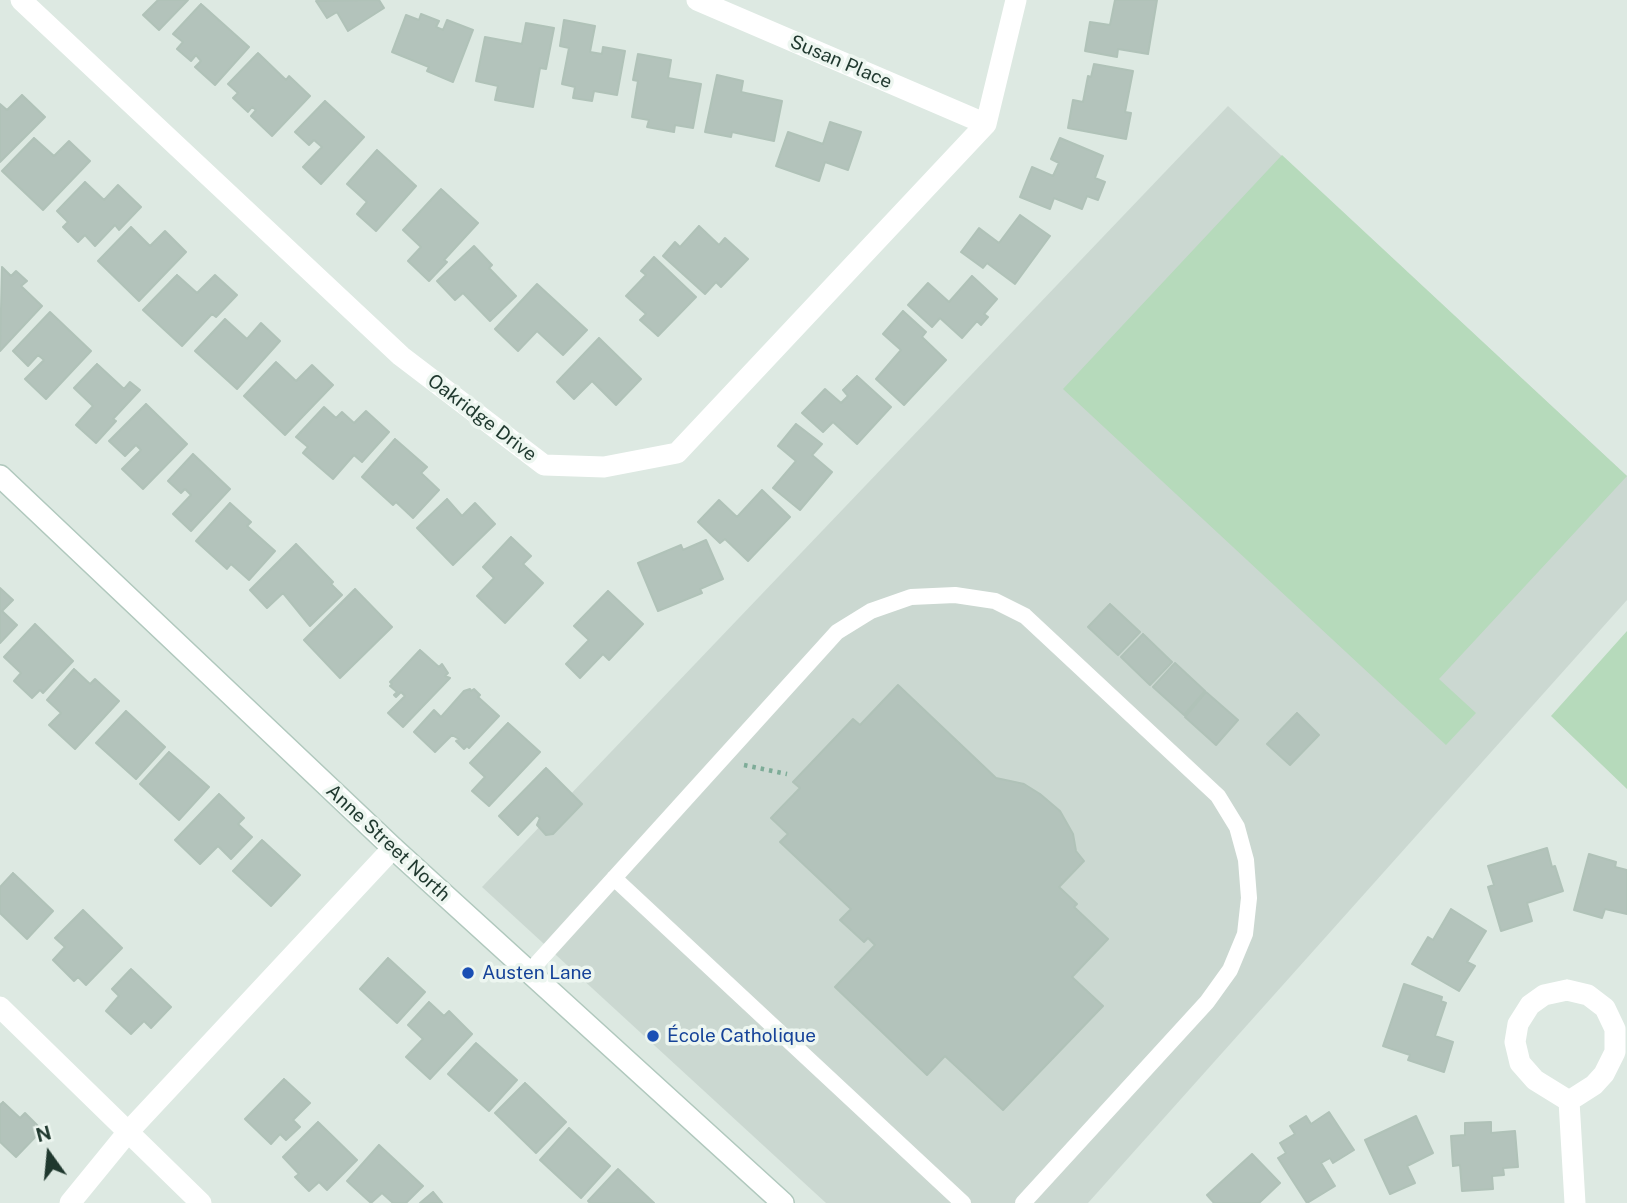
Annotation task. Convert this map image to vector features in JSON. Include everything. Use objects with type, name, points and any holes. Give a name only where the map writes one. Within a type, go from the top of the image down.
[{"type":"street","name":"Oakridge Drive","points":[[21,0],[401,356],[544,465],[604,467],[677,453],[986,124],[1016,0]]},
{"type":"street","name":"Susan Place","points":[[697,0],[986,124]]},
{"type":"street","name":"Anne Street North","points":[[0,476],[393,848],[783,1203]]},
{"type":"street","points":[[70,1203],[128,1132],[393,848]]},
{"type":"street","points":[[1567,990],[1588,995],[1605,1008],[1615,1029],[1615,1052],[1604,1074],[1594,1085],[1569,1101],[1535,1080],[1520,1063],[1515,1042],[1518,1024],[1530,1005],[1544,995],[1567,990]]},
{"type":"street","points":[[0,1007],[201,1203]]},
{"type":"street","points":[[1569,1101],[1575,1203]]},
{"type":"lane","points":[[529,972],[837,632],[870,611],[911,597],[955,594],[995,601],[1025,616],[1218,796],[1237,827],[1246,860],[1249,898],[1245,934],[1230,970],[1207,1002],[1023,1203]]},
{"type":"lane","points":[[614,878],[963,1203]]},
{"type":"path","points":[[722,760],[788,774]]},
{"type":"shaded area","points":[[1228,106],[1627,476],[1627,600],[1088,1203],[826,1203],[482,887]]},
{"type":"green space","points":[[1282,155],[1627,476],[1439,679],[1476,713],[1446,745],[1063,389]]},
{"type":"green space","points":[[1627,631],[1627,789],[1551,716]]},
{"type":"building","points":[[158,0],[188,0],[159,30],[143,15]]},
{"type":"building","points":[[379,0],[384,8],[348,31],[337,12],[327,18],[316,1]]},
{"type":"building","points":[[1115,0],[1157,0],[1148,54],[1118,49],[1117,57],[1085,51],[1090,22],[1110,25]]},
{"type":"building","points":[[201,4],[249,47],[215,85],[195,67],[201,61],[196,55],[191,61],[177,49],[183,42],[173,34]]},
{"type":"building","points":[[421,14],[439,21],[436,27],[443,30],[447,20],[473,30],[453,82],[427,71],[429,67],[392,52],[406,15],[419,20]]},
{"type":"building","points":[[564,20],[595,26],[590,52],[602,54],[603,47],[625,51],[617,95],[594,91],[592,101],[573,98],[575,87],[562,84],[569,48],[560,46]]},
{"type":"building","points":[[526,23],[554,28],[546,69],[540,68],[533,107],[495,100],[498,86],[476,81],[485,37],[522,44]]},
{"type":"building","points":[[258,53],[286,80],[289,76],[310,96],[272,136],[251,116],[256,110],[252,107],[248,112],[233,98],[238,93],[228,84]]},
{"type":"building","points":[[638,54],[671,60],[668,78],[701,84],[693,128],[675,125],[674,132],[647,127],[649,120],[632,117],[638,81],[633,80]]},
{"type":"building","points":[[1094,64],[1133,71],[1125,112],[1131,113],[1126,139],[1068,128],[1073,100],[1083,102],[1088,76],[1091,77]]},
{"type":"building","points":[[717,75],[743,81],[741,92],[782,101],[774,141],[732,132],[731,137],[705,132]]},
{"type":"building","points":[[22,95],[45,117],[0,162],[0,104],[7,110]]},
{"type":"building","points":[[325,101],[364,137],[321,184],[303,167],[322,147],[314,140],[309,145],[295,132]]},
{"type":"building","points":[[830,122],[861,132],[848,170],[825,162],[819,181],[776,166],[788,132],[823,144]]},
{"type":"building","points":[[34,138],[54,156],[69,141],[90,161],[43,210],[2,171]]},
{"type":"building","points":[[1060,138],[1103,156],[1095,178],[1105,182],[1098,200],[1087,196],[1082,209],[1054,198],[1050,209],[1020,197],[1032,167],[1053,176],[1059,163],[1051,159]]},
{"type":"building","points":[[377,150],[416,186],[376,231],[357,214],[367,202],[347,184]]},
{"type":"building","points":[[85,182],[104,200],[118,185],[141,207],[119,230],[115,225],[95,246],[85,235],[78,242],[63,227],[68,222],[57,211]]},
{"type":"building","points":[[441,189],[478,223],[429,281],[408,261],[421,247],[403,230]]},
{"type":"building","points":[[1020,215],[1050,236],[1015,284],[987,263],[983,268],[961,252],[979,228],[999,243]]},
{"type":"building","points":[[699,226],[719,245],[725,238],[748,259],[721,287],[716,282],[705,294],[663,256],[675,242],[680,247]]},
{"type":"building","points":[[131,227],[150,246],[165,231],[186,252],[139,301],[98,261]]},
{"type":"building","points":[[474,246],[492,265],[489,268],[516,296],[490,321],[463,293],[455,300],[437,281]]},
{"type":"building","points":[[654,257],[696,297],[658,336],[640,320],[646,314],[626,296],[646,275],[641,271]]},
{"type":"building","points":[[2,267],[11,276],[16,271],[27,281],[21,286],[42,306],[0,351]]},
{"type":"building","points":[[177,275],[197,293],[215,275],[237,295],[216,317],[212,314],[182,346],[143,310]]},
{"type":"building","points":[[972,276],[997,299],[984,314],[988,317],[981,325],[977,321],[962,338],[940,318],[932,327],[908,305],[928,283],[949,302]]},
{"type":"building","points":[[537,284],[587,330],[563,355],[537,331],[518,351],[495,329]]},
{"type":"building","points":[[903,311],[926,332],[922,337],[946,360],[904,405],[876,379],[901,350],[883,334]]},
{"type":"building","points":[[50,312],[91,351],[46,399],[25,379],[44,360],[38,355],[28,366],[13,351]]},
{"type":"building","points":[[225,319],[247,339],[261,323],[280,341],[237,389],[195,351]]},
{"type":"building","points":[[599,338],[641,379],[616,405],[592,381],[574,399],[557,382]]},
{"type":"building","points":[[276,362],[296,381],[312,365],[333,385],[285,435],[244,396]]},
{"type":"building","points":[[97,364],[124,389],[130,382],[140,390],[113,419],[116,421],[96,443],[76,425],[93,406],[74,388]]},
{"type":"building","points":[[857,376],[891,407],[857,444],[833,422],[823,432],[802,413],[825,389],[841,403],[848,396],[843,390]]},
{"type":"building","points":[[146,404],[187,444],[143,489],[122,469],[141,450],[136,445],[125,456],[109,441]]},
{"type":"building","points":[[324,407],[336,418],[342,412],[354,423],[366,411],[389,432],[362,462],[354,455],[333,479],[303,453],[308,447],[296,437]]},
{"type":"building","points":[[796,424],[822,444],[812,455],[832,472],[800,510],[773,488],[796,461],[778,446]]},
{"type":"building","points":[[395,439],[427,467],[421,473],[439,490],[413,518],[396,502],[393,505],[362,477]]},
{"type":"building","points":[[193,454],[230,489],[191,531],[173,514],[191,495],[185,489],[181,493],[168,481]]},
{"type":"building","points":[[762,490],[790,517],[748,561],[725,539],[720,543],[698,522],[719,500],[737,517]]},
{"type":"building","points":[[447,499],[462,516],[475,503],[495,524],[453,565],[417,528]]},
{"type":"building","points":[[230,503],[251,522],[247,526],[275,551],[249,580],[231,564],[227,569],[196,541]]},
{"type":"building","points":[[511,537],[531,556],[523,564],[543,583],[505,623],[477,596],[494,578],[483,567]]},
{"type":"building","points":[[706,540],[723,579],[700,589],[702,593],[658,611],[638,563],[681,545],[683,550]]},
{"type":"building","points":[[296,544],[342,595],[310,626],[283,593],[267,608],[250,590]]},
{"type":"building","points":[[0,588],[13,600],[2,611],[17,625],[0,643]]},
{"type":"building","points":[[355,589],[392,627],[340,678],[304,640]]},
{"type":"building","points":[[608,591],[643,624],[609,660],[603,654],[580,678],[566,664],[589,640],[574,626]]},
{"type":"building","points":[[1110,604],[1140,632],[1118,655],[1088,627]]},
{"type":"building","points":[[35,624],[73,661],[43,693],[40,690],[32,698],[14,681],[21,673],[4,657]]},
{"type":"building","points":[[1143,634],[1172,662],[1150,685],[1121,657]]},
{"type":"building","points":[[420,650],[439,667],[442,664],[448,673],[445,676],[450,678],[403,727],[388,713],[405,696],[401,692],[396,697],[394,695],[397,692],[390,686],[390,682]]},
{"type":"building","points":[[1175,663],[1205,691],[1184,715],[1153,687]]},
{"type":"building","points":[[74,669],[90,684],[95,679],[119,701],[75,749],[49,725],[61,713],[47,700]]},
{"type":"building","points":[[898,685],[996,778],[1024,784],[1060,811],[1073,834],[1076,851],[1084,861],[1059,887],[1077,904],[1074,907],[1108,939],[1072,977],[1103,1006],[1003,1110],[945,1056],[927,1075],[835,987],[875,945],[868,938],[864,942],[840,920],[851,909],[780,842],[788,834],[771,818],[800,788],[793,782],[853,719],[860,725]]},
{"type":"building","points":[[474,689],[480,695],[478,697],[499,716],[469,748],[467,746],[464,749],[456,741],[459,739],[452,735],[435,752],[414,732],[434,710],[441,717],[464,691]]},
{"type":"building","points":[[1206,692],[1238,720],[1216,745],[1185,717]]},
{"type":"building","points":[[126,711],[165,747],[136,779],[96,743]]},
{"type":"building","points":[[1297,713],[1319,735],[1290,765],[1267,744]]},
{"type":"building","points":[[508,723],[540,752],[489,806],[472,791],[485,777],[470,763]]},
{"type":"building","points":[[169,752],[209,787],[179,820],[140,784]]},
{"type":"building","points":[[546,768],[582,804],[553,834],[546,835],[537,825],[540,818],[537,815],[518,835],[499,816]]},
{"type":"building","points":[[219,794],[244,818],[238,824],[252,837],[231,859],[218,846],[200,864],[175,840]]},
{"type":"building","points":[[262,840],[300,875],[271,906],[233,871]]},
{"type":"building","points":[[1547,848],[1563,891],[1527,903],[1532,921],[1501,931],[1488,887],[1494,885],[1488,866]]},
{"type":"building","points":[[1589,854],[1616,862],[1615,867],[1627,870],[1627,914],[1605,909],[1602,918],[1574,910]]},
{"type":"building","points":[[13,873],[53,911],[27,939],[0,913],[0,887]]},
{"type":"building","points":[[1451,909],[1486,931],[1467,962],[1475,966],[1459,991],[1412,964],[1428,937],[1433,940]]},
{"type":"building","points":[[83,910],[122,948],[86,985],[78,977],[74,981],[53,960],[65,947],[55,938]]},
{"type":"building","points":[[388,958],[425,992],[397,1023],[360,989]]},
{"type":"building","points":[[131,969],[171,1007],[151,1028],[144,1021],[131,1034],[106,1011],[119,996],[112,989]]},
{"type":"building","points":[[1404,984],[1442,997],[1441,1001],[1446,1003],[1435,1036],[1453,1042],[1444,1072],[1408,1060],[1410,1055],[1383,1046]]},
{"type":"building","points":[[429,1002],[444,1016],[449,1011],[472,1034],[430,1079],[406,1057],[423,1039],[408,1025]]},
{"type":"building","points":[[476,1043],[517,1080],[489,1111],[448,1074]]},
{"type":"building","points":[[284,1079],[310,1103],[293,1120],[300,1127],[286,1140],[280,1134],[271,1144],[245,1119]]},
{"type":"building","points":[[525,1083],[566,1122],[536,1153],[495,1113]]},
{"type":"building","points":[[3,1102],[20,1118],[25,1113],[42,1130],[16,1157],[0,1142],[0,1105]]},
{"type":"building","points":[[1329,1112],[1354,1150],[1333,1163],[1330,1158],[1321,1163],[1335,1186],[1307,1203],[1278,1158],[1286,1153],[1280,1143],[1295,1134],[1290,1126],[1306,1116],[1311,1124]]},
{"type":"building","points":[[1416,1116],[1433,1153],[1407,1166],[1415,1183],[1390,1194],[1365,1140]]},
{"type":"building","points":[[318,1122],[357,1160],[327,1190],[319,1182],[309,1191],[295,1177],[299,1174],[283,1157]]},
{"type":"building","points":[[1491,1122],[1491,1133],[1515,1131],[1518,1167],[1503,1168],[1504,1175],[1492,1176],[1493,1189],[1462,1191],[1460,1165],[1453,1166],[1451,1136],[1465,1135],[1465,1123]]},
{"type":"building","points":[[569,1128],[610,1166],[581,1198],[540,1160]]},
{"type":"building","points":[[379,1145],[423,1186],[406,1203],[393,1203],[382,1193],[371,1203],[347,1181]]},
{"type":"building","points":[[1252,1154],[1280,1183],[1259,1203],[1214,1203],[1207,1195]]},
{"type":"building","points":[[618,1169],[654,1203],[590,1203],[588,1201]]},
{"type":"building","points":[[433,1192],[442,1203],[420,1203]]},
{"type":"place","name":"Austen Lane","points":[[468,973]]},
{"type":"place","name":"École Catholique","points":[[653,1036]]}]
